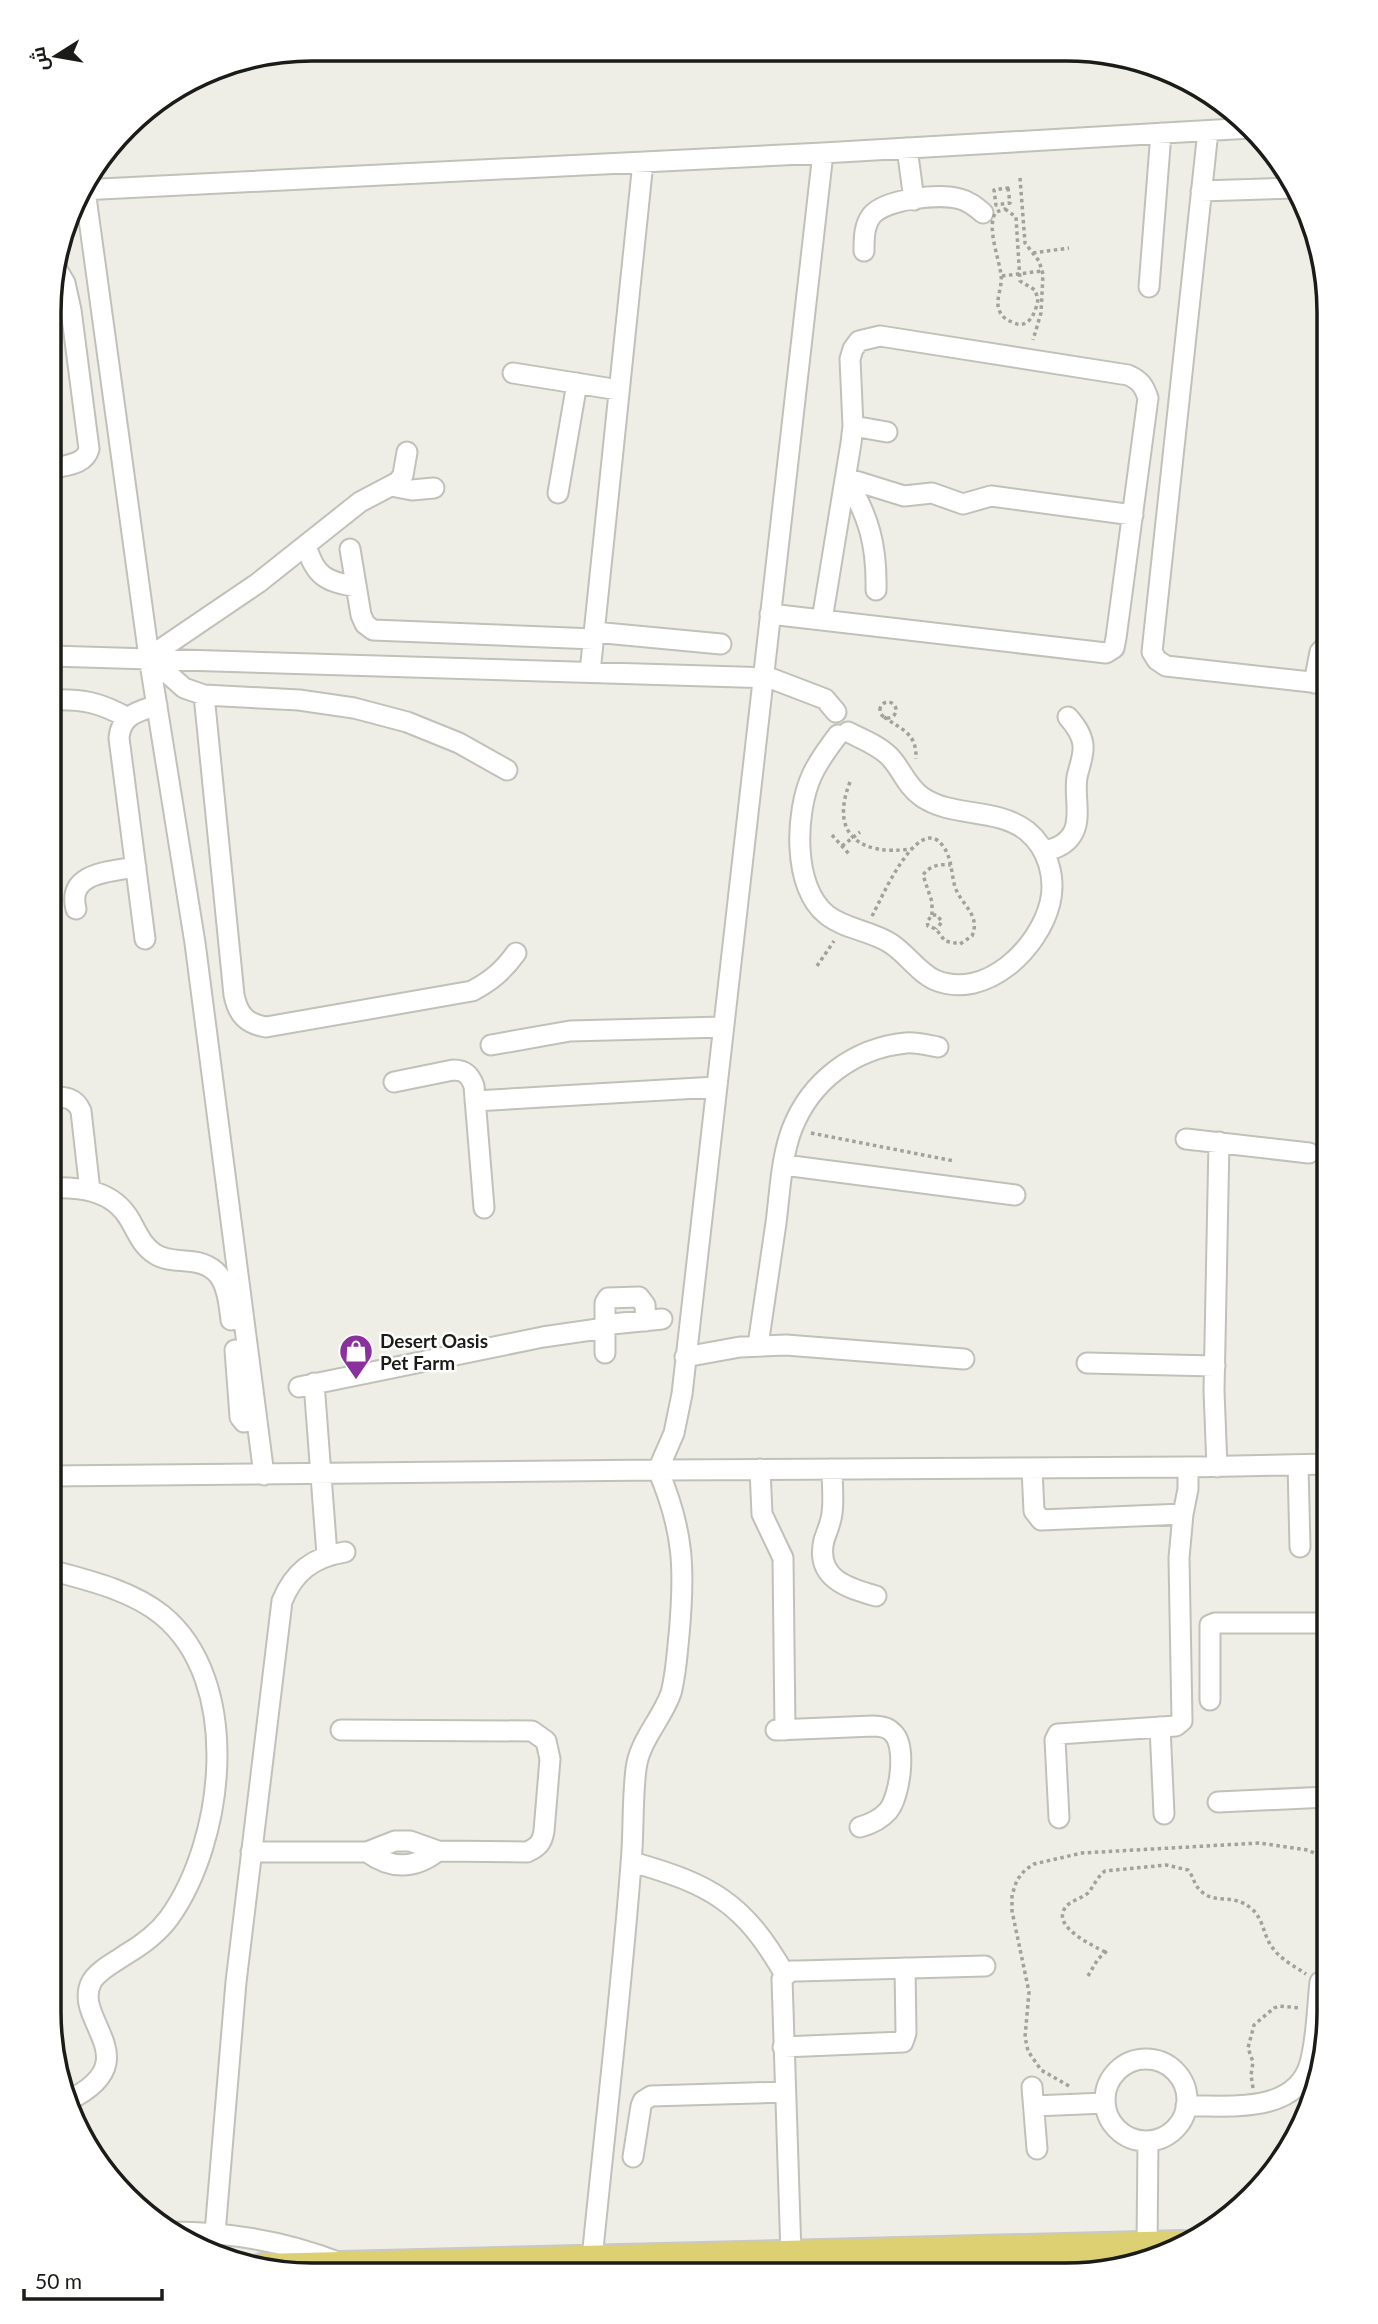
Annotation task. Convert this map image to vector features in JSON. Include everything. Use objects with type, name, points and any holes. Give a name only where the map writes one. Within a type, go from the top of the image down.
[{"type":"highway","points":[[428,2263],[1156,2246]]},
{"type":"street","points":[[94,189],[823,153],[1236,129]]},
{"type":"street","points":[[1208,131],[1152,652],[1157,660],[1166,666],[1317,683]]},
{"type":"street","points":[[1149,287],[1161,133]]},
{"type":"street","points":[[907,148],[914,200]]},
{"type":"street","points":[[592,2259],[632,1862],[636,1764],[642,1746],[664,1711],[671,1691],[683,1588],[683,1557],[678,1527],[658,1470],[679,1414],[823,153]]},
{"type":"street","points":[[590,672],[643,162]]},
{"type":"street","points":[[1201,191],[1284,188]]},
{"type":"street","points":[[864,251],[864,232],[870,217],[882,206],[953,197],[964,200],[983,213]]},
{"type":"street","points":[[85,205],[149,657],[195,943],[264,1475]]},
{"type":"street","points":[[61,466],[79,462],[88,455],[89,449],[71,310],[63,280]]},
{"type":"street","points":[[770,614],[1106,653],[1114,648],[1116,638],[1148,398],[1145,388],[1138,380],[1128,375],[880,336],[859,341],[850,359],[853,426],[822,620]]},
{"type":"street","points":[[513,373],[619,390]]},
{"type":"street","points":[[558,493],[577,383]]},
{"type":"street","points":[[853,426],[887,432]]},
{"type":"street","points":[[149,657],[258,583],[360,502],[398,482],[403,475],[407,452]]},
{"type":"street","points":[[846,478],[904,496],[932,493],[963,504],[991,496],[1133,515]]},
{"type":"street","points":[[846,478],[861,504],[871,531],[876,561],[876,590]]},
{"type":"street","points":[[391,486],[412,490],[434,488]]},
{"type":"street","points":[[306,545],[310,560],[318,573],[330,582],[356,587]]},
{"type":"street","points":[[350,549],[361,615],[365,624],[373,630],[594,636],[721,644]]},
{"type":"street","points":[[61,656],[779,680],[800,691],[818,695],[832,705],[836,712],[828,724],[833,734],[843,734],[877,747],[889,755],[911,789],[922,797],[935,803],[1012,822],[1028,832],[1044,851],[1051,870],[1053,891],[1048,913],[1038,933],[1023,953],[1007,967],[992,976],[961,983],[935,979],[903,952],[827,915],[813,901],[804,882],[801,862],[804,801],[817,766],[843,734]]},
{"type":"street","points":[[149,657],[184,688],[204,695],[299,700],[354,708],[433,732],[507,769]]},
{"type":"street","points":[[204,695],[234,995],[244,1018],[254,1025],[267,1027],[472,991],[504,970],[516,953]]},
{"type":"street","points":[[61,700],[78,699],[96,703],[128,718]]},
{"type":"street","points":[[145,939],[119,738],[120,727],[128,718],[157,705]]},
{"type":"street","points":[[1044,851],[1055,849],[1065,842],[1073,833],[1076,821],[1076,793],[1083,745],[1078,730],[1068,717]]},
{"type":"street","points":[[76,909],[76,889],[82,881],[136,867]]},
{"type":"street","points":[[491,1045],[570,1031],[723,1027]]},
{"type":"street","points":[[758,1345],[784,1166],[792,1129],[806,1102],[825,1078],[850,1060],[878,1048],[909,1043],[938,1047]]},
{"type":"street","points":[[394,1082],[453,1070],[462,1070],[470,1076],[474,1086],[484,1208]]},
{"type":"street","points":[[475,1101],[716,1087]]},
{"type":"street","points":[[61,1097],[70,1098],[77,1103],[81,1111],[90,1191]]},
{"type":"street","points":[[1186,1139],[1309,1153]]},
{"type":"street","points":[[1217,1467],[1214,1416],[1219,1142]]},
{"type":"street","points":[[784,1166],[1015,1195]]},
{"type":"street","points":[[61,1189],[102,1194],[123,1209],[140,1239],[155,1255],[204,1263],[220,1275],[225,1285],[230,1315],[240,1417],[244,1422],[256,1420]]},
{"type":"street","points":[[215,2233],[236,1982],[282,1601],[299,1572],[312,1562],[336,1554],[307,1385],[542,1336],[605,1328],[612,1324],[654,1320],[639,1297],[610,1297],[605,1304],[605,1328],[605,1353]]},
{"type":"street","points":[[685,1357],[722,1349],[786,1345],[964,1359]]},
{"type":"street","points":[[1087,1363],[1215,1366]]},
{"type":"street","points":[[61,1476],[1188,1468],[1317,1464]]},
{"type":"street","points":[[1298,1465],[1300,1547]]},
{"type":"street","points":[[1059,1818],[1055,1740],[1058,1734],[1180,1725],[1183,1717],[1179,1558],[1188,1468]]},
{"type":"street","points":[[760,1469],[762,1514],[783,1559],[781,1730],[873,1726],[883,1727],[899,1740],[898,1788],[895,1800],[881,1818],[860,1827]]},
{"type":"street","points":[[832,1469],[832,1513],[823,1551],[825,1564],[832,1576],[842,1585],[876,1596]]},
{"type":"street","points":[[1032,1469],[1034,1511],[1041,1520],[1183,1514]]},
{"type":"street","points":[[61,1573],[140,1601],[161,1614],[180,1632],[195,1652],[212,1699],[217,1774],[209,1825],[193,1873],[169,1918],[155,1933],[93,1980],[88,2000],[103,2039],[106,2061],[102,2074],[93,2086],[76,2096]]},
{"type":"street","points":[[1210,1700],[1210,1625],[1317,1623]]},
{"type":"street","points":[[1160,1727],[1164,1814]]},
{"type":"street","points":[[251,1852],[367,1852],[394,1841],[417,1843],[438,1851],[527,1852],[542,1841],[550,1759],[546,1741],[531,1731],[341,1730]]},
{"type":"street","points":[[1218,1802],[1317,1798]]},
{"type":"street","points":[[632,1862],[698,1884],[732,1904],[759,1933],[785,1975]]},
{"type":"street","points":[[785,1975],[798,1971],[985,1966]]},
{"type":"street","points":[[783,2047],[902,2042],[906,2033],[905,1968]]},
{"type":"street","points":[[785,1975],[781,1985],[791,2255]]},
{"type":"street","points":[[1186,2106],[1253,2104],[1272,2101],[1289,2093],[1302,2080],[1310,2064],[1315,2038]]},
{"type":"street","points":[[1152,2059],[1163,2063],[1179,2076],[1184,2085],[1186,2106],[1174,2131],[1157,2140],[1138,2140],[1119,2131],[1112,2123],[1105,2103],[1108,2082],[1114,2074],[1132,2062],[1152,2059]]},
{"type":"street","points":[[633,2157],[641,2106],[643,2101],[651,2096],[785,2092]]},
{"type":"street","points":[[1037,2149],[1033,2097],[1079,2104],[1105,2103]]},
{"type":"street","points":[[1147,2246],[1148,2141]]},
{"type":"street","points":[[193,2232],[282,2243],[340,2263]]},
{"type":"path","points":[[1020,178],[1025,243],[1039,261],[1042,271],[1041,313],[1033,340]]},
{"type":"path","points":[[1005,206],[996,212],[991,220],[1002,276],[998,302],[1000,313],[1015,325],[1024,325],[1031,320],[1038,299],[1035,290],[1020,281],[1016,217],[1005,206],[996,205],[994,190],[1008,188],[1010,203],[1005,206]]},
{"type":"path","points":[[1031,253],[1069,248]]},
{"type":"path","points":[[1002,276],[1042,271]]},
{"type":"path","points":[[884,702],[893,702],[896,705],[896,714],[884,717],[881,714],[881,705],[884,702]]},
{"type":"path","points":[[849,782],[844,814],[845,827],[852,839],[864,846],[888,851],[913,848]]},
{"type":"path","points":[[842,846],[860,832]]},
{"type":"path","points":[[832,835],[850,855]]},
{"type":"path","points":[[817,966],[854,927],[913,848],[922,840],[930,838],[944,847],[951,865],[956,888],[973,915],[975,930],[967,941],[960,944],[945,941],[927,922],[932,915],[932,902],[923,875],[937,865],[951,865]]},
{"type":"path","points":[[932,915],[937,915],[942,922],[936,929]]},
{"type":"path","points":[[792,1129],[954,1161]]},
{"type":"path","points":[[1079,2104],[1068,2085],[1041,2070],[1028,2051],[1025,2037],[1029,1992],[1012,1911],[1012,1895],[1017,1880],[1034,1864],[1082,1853],[1259,1843],[1308,1850],[1317,1856]]},
{"type":"path","points":[[1088,1976],[1107,1951],[1081,1940],[1070,1931],[1062,1916],[1063,1909],[1087,1893],[1105,1871],[1175,1866],[1191,1873],[1203,1894],[1214,1898],[1233,1898],[1250,1907],[1261,1918],[1270,1946],[1277,1954],[1317,1980]]},
{"type":"path","points":[[1253,2104],[1253,2062],[1248,2048],[1254,2025],[1279,2006],[1317,2015]]},
{"type":"place","name":"Desert Oasis Pet Farm","points":[[356,1381]]}]
